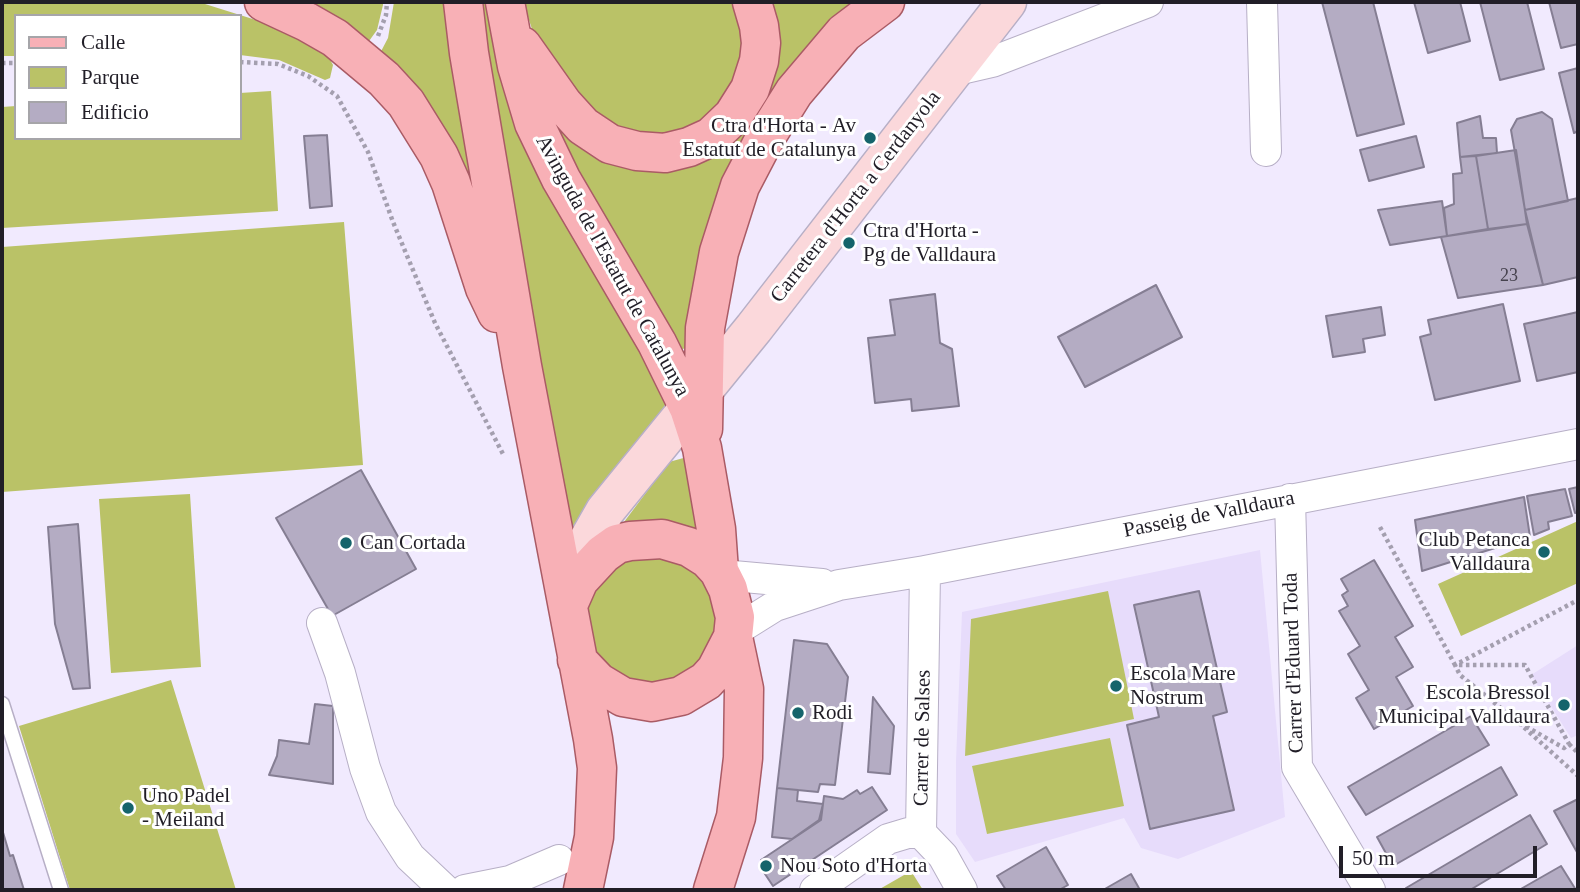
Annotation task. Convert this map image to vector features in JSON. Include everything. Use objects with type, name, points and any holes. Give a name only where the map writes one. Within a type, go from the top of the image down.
[{"type":"main road","name":"Avinguda de l'Estatut de Catalunya","points":[[264,2],[307,22],[352,52],[384,79],[424,128],[451,183],[485,288],[522,366]]},
{"type":"main road","name":"Avinguda de l'Estatut de Catalunya","points":[[463,2],[469,53],[522,366],[597,768],[594,837],[583,890]]},
{"type":"main road","points":[[507,14],[562,104],[583,126],[610,144],[637,151],[665,153],[689,147],[711,137],[733,116],[750,89],[759,61],[761,43],[752,2]]},
{"type":"main road","name":"Avinguda de l'Estatut de Catalunya","points":[[713,890],[728,850],[736,817],[743,758],[744,689],[734,634],[732,601],[721,573],[696,399],[711,290],[719,252],[740,186],[764,140],[794,92],[845,33],[885,2]]},
{"type":"main road","name":"Avinguda de l'Estatut de Catalunya","points":[[507,14],[517,66],[534,123],[561,179],[657,343],[696,399]]},
{"type":"main road","points":[[568,606],[579,580],[591,564],[617,544],[630,541],[645,538],[675,542],[700,553],[721,573]]},
{"type":"main road","points":[[578,660],[598,682],[623,697],[639,701],[666,700],[681,696],[706,681],[716,670],[734,634]]},
{"type":"street","name":"Carretera d'Horta a Cerdanyola","points":[[696,399],[1007,2]]},
{"type":"street","points":[[953,71],[992,62],[1148,2]]},
{"type":"street","points":[[1262,2],[1266,151]]},
{"type":"street","name":"Avinguda de l'Estatut de Catalunya","points":[[568,606],[579,564],[594,527],[696,399]]},
{"type":"street","name":"Passeig de Valldaura","points":[[734,634],[775,606],[839,585],[925,571],[1578,444]]},
{"type":"street","name":"Carrer d'Eduard Toda","points":[[1290,499],[1297,768],[1370,890]]},
{"type":"street","name":"Carrer de Salses","points":[[925,571],[920,833],[943,856],[962,890]]},
{"type":"street","name":"Passeig de Valldaura","points":[[721,573],[839,585]]},
{"type":"street","points":[[322,623],[340,673],[365,768],[381,812],[410,857],[445,890]]},
{"type":"street","points":[[815,890],[888,839],[908,833],[920,833]]},
{"type":"street","points":[[465,890],[510,881],[559,860]]},
{"type":"lane","points":[[2,704],[61,890]]},
{"type":"path","points":[[375,43],[386,15],[387,2]]},
{"type":"path","points":[[242,62],[278,64],[309,76],[337,96],[368,152],[393,222],[435,323],[510,466]]},
{"type":"path","points":[[1380,527],[1460,675],[1578,776]]},
{"type":"path","points":[[1455,665],[1578,600]]},
{"type":"path","points":[[1455,665],[1525,665],[1569,744],[1578,753]]},
{"type":"path","points":[[1518,722],[1564,748],[1569,744]]},
{"type":"shaded area","name":"Escola Mare Nostrum","points":[[1260,550],[1285,817],[1178,859],[1141,848],[1124,818],[975,862],[956,834],[962,612]]},
{"type":"shaded area","name":"Escola Bressol Municipal Valldaura","points":[[1578,645],[1578,735],[1571,738],[1531,675]]},
{"type":"green space","points":[[2,2],[189,2],[237,14],[14,14],[14,56],[2,56]]},
{"type":"green space","points":[[289,2],[383,2],[383,5],[377,30],[364,48]]},
{"type":"green space","points":[[394,2],[447,2],[483,226],[377,59],[388,38]]},
{"type":"green space","points":[[477,2],[491,2],[671,406],[583,511],[574,526],[567,528]]},
{"type":"green space","points":[[523,2],[742,2],[748,76],[682,138],[611,132],[538,47]]},
{"type":"green space","points":[[763,2],[869,2],[826,40],[688,348],[682,349],[677,346],[568,159],[542,91],[572,125],[709,146]]},
{"type":"green space","points":[[242,16],[275,26],[327,54],[333,65],[330,78],[325,80],[279,60],[242,55]]},
{"type":"green space","points":[[271,91],[278,211],[2,228],[2,107],[14,106],[14,140],[242,140],[242,93]]},
{"type":"green space","points":[[344,222],[363,465],[2,492],[2,247]]},
{"type":"green space","points":[[687,457],[702,538],[618,530],[669,462]]},
{"type":"green space","points":[[190,494],[201,667],[111,673],[99,499]]},
{"type":"green space","name":"Club Petanca Valldaura","points":[[1578,521],[1578,583],[1461,636],[1438,584]]},
{"type":"green space","points":[[651,556],[676,561],[696,575],[710,595],[715,620],[710,645],[696,665],[676,679],[651,684],[626,679],[606,665],[592,645],[587,620],[592,595],[606,575],[626,561]]},
{"type":"green space","points":[[1108,591],[1134,719],[965,756],[971,619]]},
{"type":"green space","name":"Uno Padel - Meiland","points":[[171,680],[236,890],[70,890],[19,726]]},
{"type":"green space","points":[[1110,738],[1124,806],[987,834],[972,766]]},
{"type":"green space","points":[[911,871],[923,890],[878,890]]},
{"type":"building","points":[[1322,2],[1373,2],[1404,124],[1357,136]]},
{"type":"building","points":[[1414,2],[1460,2],[1470,41],[1428,53]]},
{"type":"building","points":[[1480,2],[1527,2],[1544,69],[1500,80]]},
{"type":"building","points":[[1549,2],[1578,2],[1578,44],[1561,48]]},
{"type":"building","points":[[1578,68],[1578,131],[1574,133],[1559,73]]},
{"type":"building","points":[[1542,112],[1552,119],[1568,201],[1525,210],[1511,130],[1517,119]]},
{"type":"building","points":[[1480,116],[1483,138],[1496,138],[1497,153],[1460,157],[1457,123]]},
{"type":"building","points":[[327,135],[332,206],[310,208],[304,136]]},
{"type":"building","points":[[1416,136],[1424,167],[1369,181],[1360,150]]},
{"type":"building","points":[[1516,150],[1527,224],[1488,229],[1476,156]]},
{"type":"building","points":[[1476,156],[1488,229],[1447,236],[1444,208],[1454,204],[1453,174],[1462,173],[1460,157]]},
{"type":"building","points":[[1578,198],[1578,277],[1543,285],[1525,210]]},
{"type":"building","points":[[1442,201],[1447,236],[1390,245],[1378,210]]},
{"type":"building","points":[[1527,224],[1543,285],[1458,298],[1441,237]]},
{"type":"building","points":[[1156,285],[1182,337],[1085,387],[1058,337]]},
{"type":"building","points":[[935,294],[940,343],[952,349],[959,406],[912,411],[911,399],[875,403],[868,338],[895,335],[890,300]]},
{"type":"building","points":[[1503,304],[1520,381],[1435,400],[1420,337],[1431,334],[1428,320]]},
{"type":"building","points":[[1381,307],[1385,335],[1363,339],[1365,352],[1333,357],[1326,316]]},
{"type":"building","points":[[1578,312],[1578,372],[1537,381],[1524,324]]},
{"type":"building","name":"Can Cortada","points":[[361,470],[416,569],[332,616],[276,518]]},
{"type":"building","points":[[1578,487],[1578,512],[1575,513],[1569,489]]},
{"type":"building","points":[[1565,489],[1572,516],[1548,522],[1549,529],[1534,535],[1527,496]]},
{"type":"building","points":[[1524,497],[1530,537],[1422,571],[1415,520]]},
{"type":"building","points":[[78,524],[90,688],[73,689],[55,624],[48,527]]},
{"type":"building","points":[[1374,560],[1413,626],[1395,637],[1413,667],[1396,677],[1413,706],[1374,729],[1356,698],[1369,690],[1348,654],[1360,646],[1339,611],[1348,606],[1342,595],[1348,591],[1341,579]]},
{"type":"building","points":[[1199,591],[1227,712],[1213,716],[1234,810],[1150,829],[1127,725],[1159,717],[1134,605]]},
{"type":"building","points":[[794,640],[827,644],[848,677],[835,785],[820,784],[818,792],[777,788]]},
{"type":"building","points":[[873,697],[894,726],[890,774],[868,772]]},
{"type":"building","points":[[315,704],[333,706],[333,784],[269,775],[277,756],[279,740],[309,744]]},
{"type":"building","points":[[1471,716],[1489,745],[1366,815],[1348,787]]},
{"type":"building","points":[[1501,767],[1517,795],[1393,866],[1377,837]]},
{"type":"building","points":[[872,787],[887,810],[773,886],[761,868],[761,860],[821,820],[824,796],[843,799],[857,790],[860,794]]},
{"type":"building","points":[[777,788],[798,790],[797,801],[823,804],[819,820],[792,839],[772,837]]},
{"type":"building","points":[[1578,799],[1578,854],[1554,811]]},
{"type":"building","points":[[1530,815],[1547,844],[1470,890],[1406,888]]},
{"type":"building","points":[[2,829],[10,856],[13,855],[24,890],[2,890]]},
{"type":"building","points":[[1046,847],[1068,885],[1059,890],[1006,890],[997,876]]},
{"type":"building","points":[[1561,866],[1576,890],[1519,890]]},
{"type":"building","points":[[1131,874],[1140,890],[1103,890]]},
{"type":"place","name":"Ctra d'Horta - Av Estatut de Catalunya","points":[[870,138]]},
{"type":"place","name":"Ctra d'Horta - Pg de Valldaura","points":[[849,243]]},
{"type":"place","name":"Can Cortada","points":[[346,543]]},
{"type":"place","name":"Club Petanca Valldaura","points":[[1544,552]]},
{"type":"place","name":"Escola Mare Nostrum","points":[[1116,686]]},
{"type":"place","name":"Escola Bressol Municipal Valldaura","points":[[1564,705]]},
{"type":"place","name":"Rodi","points":[[798,713]]},
{"type":"place","name":"Uno Padel - Meiland","points":[[128,808]]},
{"type":"place","name":"Nou Soto d'Horta","points":[[766,866]]}]
